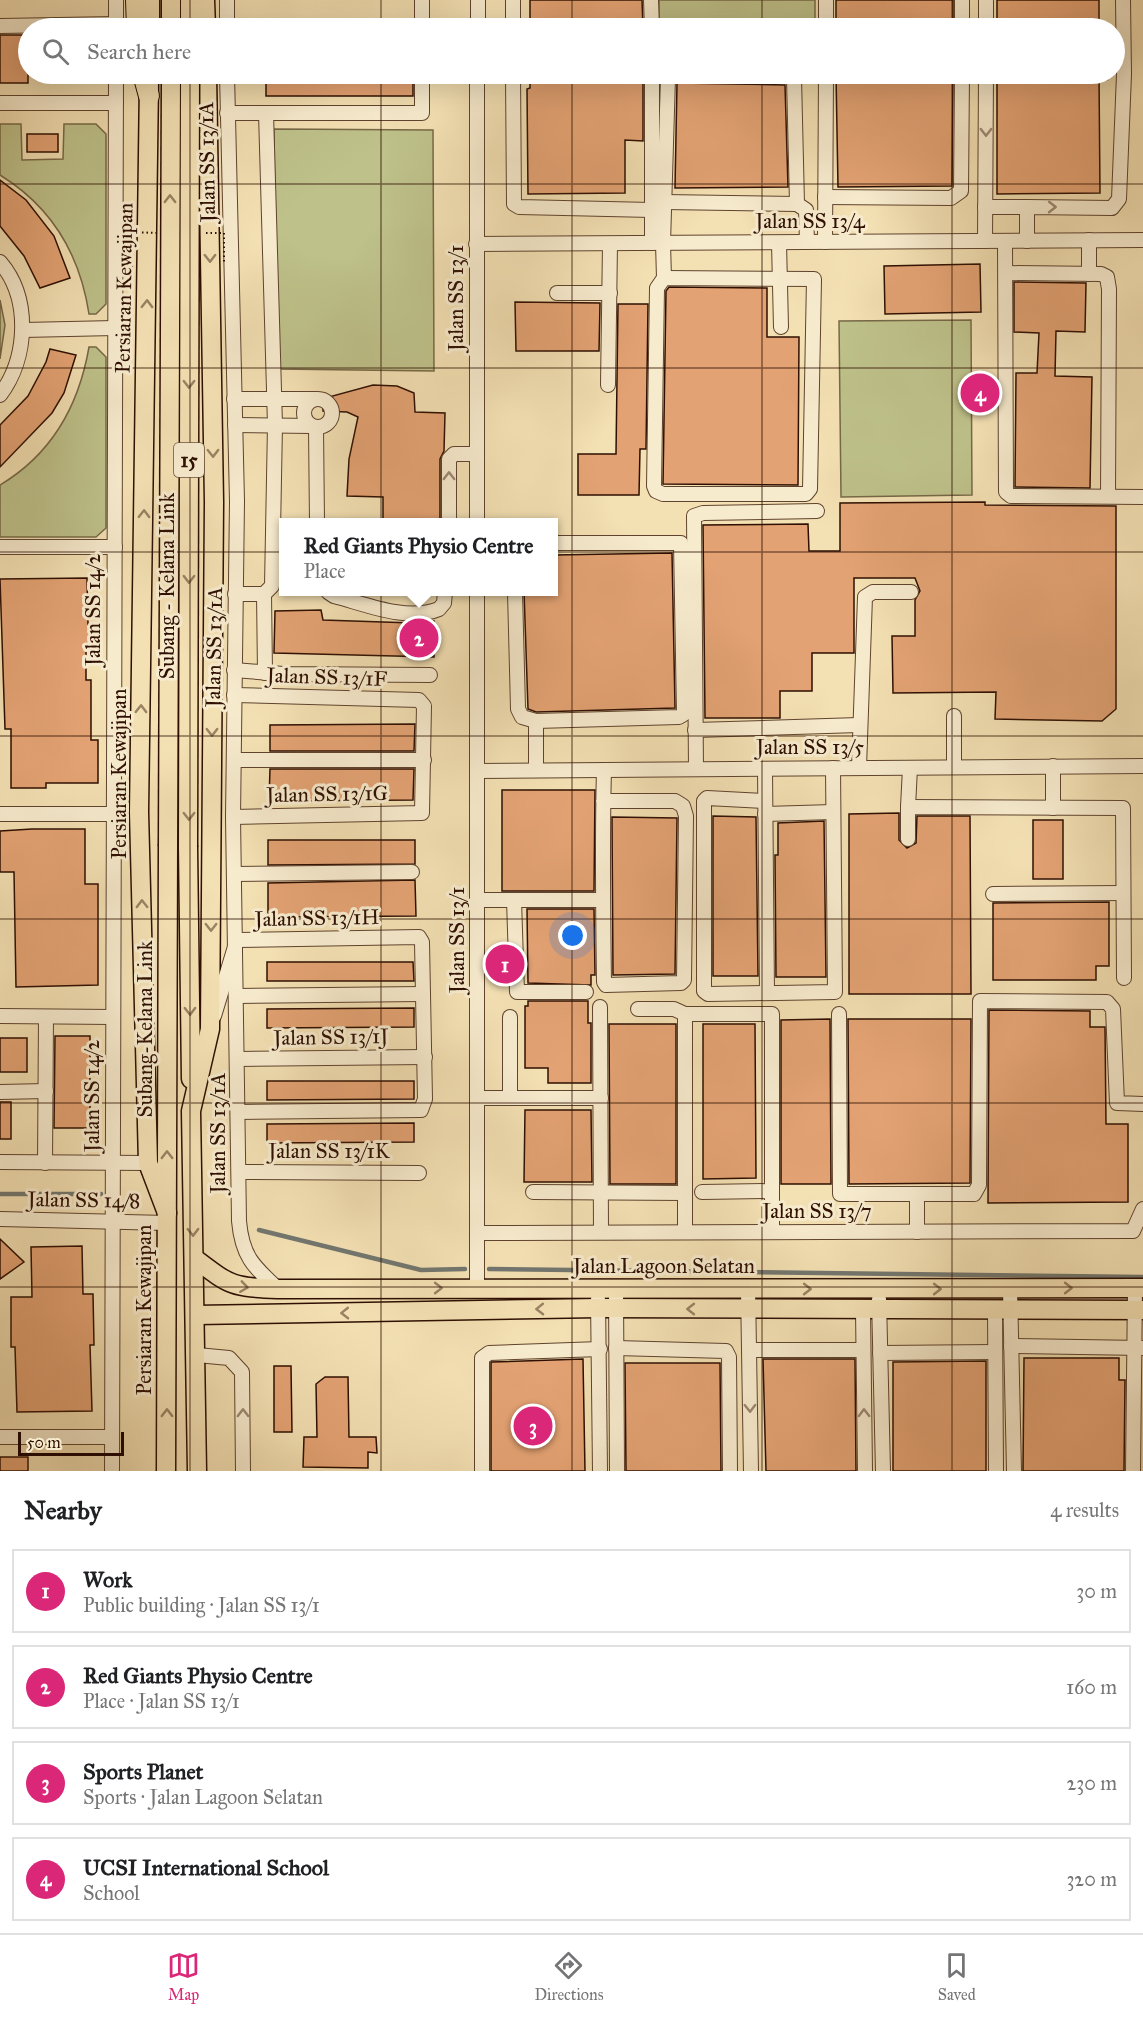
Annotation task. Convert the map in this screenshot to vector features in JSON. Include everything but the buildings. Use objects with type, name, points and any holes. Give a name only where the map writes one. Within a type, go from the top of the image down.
[{"type":"highway","points":[[136,0],[137,18]]},
{"type":"highway","points":[[146,84],[149,96]]},
{"type":"main road","points":[[150,0],[150,18]]},
{"type":"main road","points":[[171,0],[171,18]]},
{"type":"main road","points":[[190,0],[190,18]]},
{"type":"main road","points":[[205,0],[206,18]]},
{"type":"main road","name":"Persiaran Kewajipan","points":[[149,84],[140,812],[148,1163],[167,1218],[166,1471]]},
{"type":"main road","name":"Subang - Kelana Link","points":[[168,846],[171,84]]},
{"type":"main road","name":"Subang - Kelana Link","points":[[190,84],[191,1111]]},
{"type":"main road","points":[[197,1471],[197,1355],[191,1111],[210,1029],[213,425],[207,84]]},
{"type":"main road","points":[[146,362],[153,349],[162,342],[177,338],[194,346],[202,360],[213,425]]},
{"type":"main road","name":"Subang-Kelana Link","points":[[167,1218],[168,846]]},
{"type":"main road","name":"Jalan Lagoon Selatan","points":[[194,1258],[225,1282],[240,1288],[1139,1288]]},
{"type":"main road","name":"Jalan Lagoon Selatan","points":[[196,1316],[607,1308],[1139,1310]]},
{"type":"street","points":[[116,0],[116,18]]},
{"type":"street","points":[[227,0],[227,18]]},
{"type":"street","points":[[422,0],[422,18]]},
{"type":"street","points":[[478,0],[478,18]]},
{"type":"street","points":[[513,0],[513,18]]},
{"type":"street","points":[[651,0],[652,18]]},
{"type":"street","points":[[826,0],[826,18]]},
{"type":"street","points":[[962,0],[962,18]]},
{"type":"street","points":[[986,0],[986,18]]},
{"type":"street","points":[[1123,0],[1123,18]]},
{"type":"street","points":[[0,26],[18,26]]},
{"type":"street","name":"Jalan SS 14/2","points":[[112,1471],[116,84]]},
{"type":"street","name":"Jalan SS 13/1A","points":[[227,84],[235,425],[233,817],[237,940],[239,1221],[245,1254],[252,1265],[278,1289]]},
{"type":"street","points":[[226,113],[422,113],[422,84]]},
{"type":"street","name":"Jalan SS 13/1","points":[[477,84],[477,518]]},
{"type":"street","points":[[513,84],[514,204],[519,207],[652,210]]},
{"type":"street","points":[[652,84],[652,210],[664,278],[657,288],[654,486],[656,491],[663,494],[806,494],[810,489],[815,281],[780,278],[664,278]]},
{"type":"street","points":[[657,243],[664,202],[668,84]]},
{"type":"street","points":[[795,84],[797,204]]},
{"type":"street","points":[[825,242],[826,84]]},
{"type":"street","points":[[825,197],[951,198],[957,195],[961,191],[962,84]]},
{"type":"street","points":[[985,241],[986,84]]},
{"type":"street","points":[[986,207],[1112,208],[1119,199],[1124,84]]},
{"type":"street","points":[[0,103],[116,103]]},
{"type":"street","points":[[265,673],[264,594],[272,585],[274,425],[266,113]]},
{"type":"street","points":[[664,202],[797,204],[806,210],[807,242]]},
{"type":"street","points":[[1027,207],[1027,241]]},
{"type":"street","points":[[1089,240],[1089,274]]},
{"type":"street","name":"Jalan SS 13/4","points":[[476,244],[1143,240]]},
{"type":"street","points":[[1005,241],[1006,492],[1011,496],[1143,497]]},
{"type":"street","points":[[779,243],[781,327]]},
{"type":"street","points":[[608,385],[610,244]]},
{"type":"street","points":[[0,262],[19,298],[23,330],[19,359],[7,385],[0,394]]},
{"type":"street","points":[[1006,273],[1101,274],[1107,277],[1109,289],[1108,496]]},
{"type":"street","points":[[558,293],[610,293]]},
{"type":"street","points":[[23,330],[115,328]]},
{"type":"street","points":[[234,399],[316,399],[326,401],[332,413],[329,422],[314,427],[235,425]]},
{"type":"street","points":[[316,399],[308,403],[304,411],[305,419],[314,427],[317,518]]},
{"type":"street","points":[[449,518],[449,459],[454,454],[477,454]]},
{"type":"street","points":[[696,769],[694,516],[704,513],[817,511]]},
{"type":"street","points":[[515,596],[518,708],[522,717],[536,721],[680,717],[685,711],[681,543],[558,543]]},
{"type":"street","points":[[0,547],[115,547]]},
{"type":"street","points":[[859,768],[865,597],[873,592],[911,592]]},
{"type":"street","points":[[235,594],[264,594]]},
{"type":"street","points":[[333,596],[378,608],[411,613],[439,609],[444,603],[445,596]]},
{"type":"street","name":"Jalan SS 13/1","points":[[477,596],[477,1288]]},
{"type":"street","points":[[234,670],[265,673],[430,675]]},
{"type":"street","name":"Jalan SS 13/1F","points":[[234,695],[419,700],[424,706],[424,760]]},
{"type":"street","points":[[954,716],[954,767]]},
{"type":"street","points":[[536,721],[536,770]]},
{"type":"street","points":[[695,730],[860,725]]},
{"type":"street","points":[[234,760],[424,760]]},
{"type":"street","name":"Jalan SS 13/1G","points":[[233,817],[420,813],[424,810],[424,760]]},
{"type":"street","points":[[1053,766],[1053,808]]},
{"type":"street","name":"Jalan SS 13/5","points":[[478,771],[1143,766]]},
{"type":"street","points":[[833,768],[834,992],[708,993],[703,987],[704,801],[707,798],[765,808],[833,812]]},
{"type":"street","points":[[908,839],[910,768]]},
{"type":"street","points":[[765,769],[767,993]]},
{"type":"street","points":[[603,801],[675,801],[683,806],[686,816],[684,980],[681,983],[606,985],[604,982],[603,900],[603,801],[604,770]]},
{"type":"street","points":[[908,807],[1123,808],[1124,978]]},
{"type":"street","points":[[0,814],[114,814]]},
{"type":"street","points":[[234,874],[411,872]]},
{"type":"street","points":[[993,894],[1123,893]]},
{"type":"street","points":[[478,900],[603,900]]},
{"type":"street","points":[[514,900],[517,992],[586,992]]},
{"type":"street","name":"Jalan SS 13/1H","points":[[210,1029],[237,940],[419,938],[422,942],[423,993]]},
{"type":"street","points":[[237,996],[423,993],[425,1057],[425,1099],[421,1110],[239,1113]]},
{"type":"street","points":[[840,1014],[840,1194],[974,1194],[979,1185],[980,1001],[1107,1002],[1113,1009],[1117,1103],[1143,1104]]},
{"type":"street","points":[[600,1007],[601,1232]]},
{"type":"street","points":[[638,1009],[674,1009],[685,1014],[772,1014],[772,1232]]},
{"type":"street","points":[[685,1014],[685,1232]]},
{"type":"street","points":[[0,1016],[113,1017]]},
{"type":"street","points":[[45,1163],[46,1017]]},
{"type":"street","points":[[510,1017],[510,1098]]},
{"type":"street","name":"Jalan SS 13/1J","points":[[238,1059],[425,1057]]},
{"type":"street","points":[[0,1092],[46,1091]]},
{"type":"street","points":[[478,1098],[601,1098]]},
{"type":"street","points":[[0,1162],[148,1163]]},
{"type":"street","name":"Jalan SS 13/1K","points":[[239,1172],[419,1173]]},
{"type":"street","points":[[702,1192],[772,1191]]},
{"type":"street","points":[[534,1192],[685,1193]]},
{"type":"street","points":[[918,1194],[918,1232]]},
{"type":"street","name":"Jalan SS 13/7","points":[[477,1233],[1133,1231],[1143,1209]]},
{"type":"street","name":"Jalan SS 14/8","points":[[0,1219],[167,1218]]},
{"type":"street","points":[[1133,1471],[1139,1348],[1139,1288]]},
{"type":"street","points":[[600,1471],[600,1349],[607,1308],[607,1289]]},
{"type":"street","points":[[748,1289],[751,1471]]},
{"type":"street","points":[[865,1471],[863,1350],[871,1310],[879,1289]]},
{"type":"street","points":[[996,1471],[995,1352],[1003,1310],[1010,1289]]},
{"type":"street","points":[[607,1308],[616,1348],[617,1471]]},
{"type":"street","points":[[871,1310],[880,1353],[883,1471]]},
{"type":"street","points":[[1003,1310],[1011,1346],[1014,1471]]},
{"type":"street","points":[[1011,1346],[1139,1348]]},
{"type":"street","points":[[616,1348],[726,1351],[729,1357],[730,1471]]},
{"type":"street","points":[[482,1471],[482,1358],[489,1353],[600,1349]]},
{"type":"street","points":[[750,1350],[863,1350]]},
{"type":"street","points":[[880,1353],[995,1352]]},
{"type":"street","points":[[197,1355],[229,1358],[242,1372],[243,1471]]},
{"type":"street","points":[[0,1437],[112,1437]]},
{"type":"green space","points":[[659,0],[815,0],[815,18],[659,18]]},
{"type":"green space","points":[[0,124],[21,124],[22,160],[63,159],[64,124],[96,124],[106,134],[106,304],[96,314],[89,314],[79,272],[61,234],[35,202],[0,175]]},
{"type":"green space","points":[[274,129],[433,130],[434,371],[277,369]]},
{"type":"green space","points":[[0,300],[5,325],[0,359]]},
{"type":"green space","points":[[971,320],[972,495],[841,497],[839,321]]},
{"type":"green space","points":[[89,347],[96,347],[106,357],[106,528],[96,537],[0,537],[0,485],[34,459],[60,426],[78,389]]},
{"type":"waterway","points":[[0,1194],[101,1194]]},
{"type":"waterway","points":[[259,1230],[421,1270],[465,1269]]},
{"type":"waterway","points":[[489,1269],[1143,1277]]},
{"type":"place","name":"UCSI International School","points":[[980,393]]},
{"type":"place","name":"Red Giants Physio Centre","points":[[419,638]]},
{"type":"place","name":"Work","points":[[505,964]]},
{"type":"place","name":"Sports Planet","points":[[533,1426]]}]
